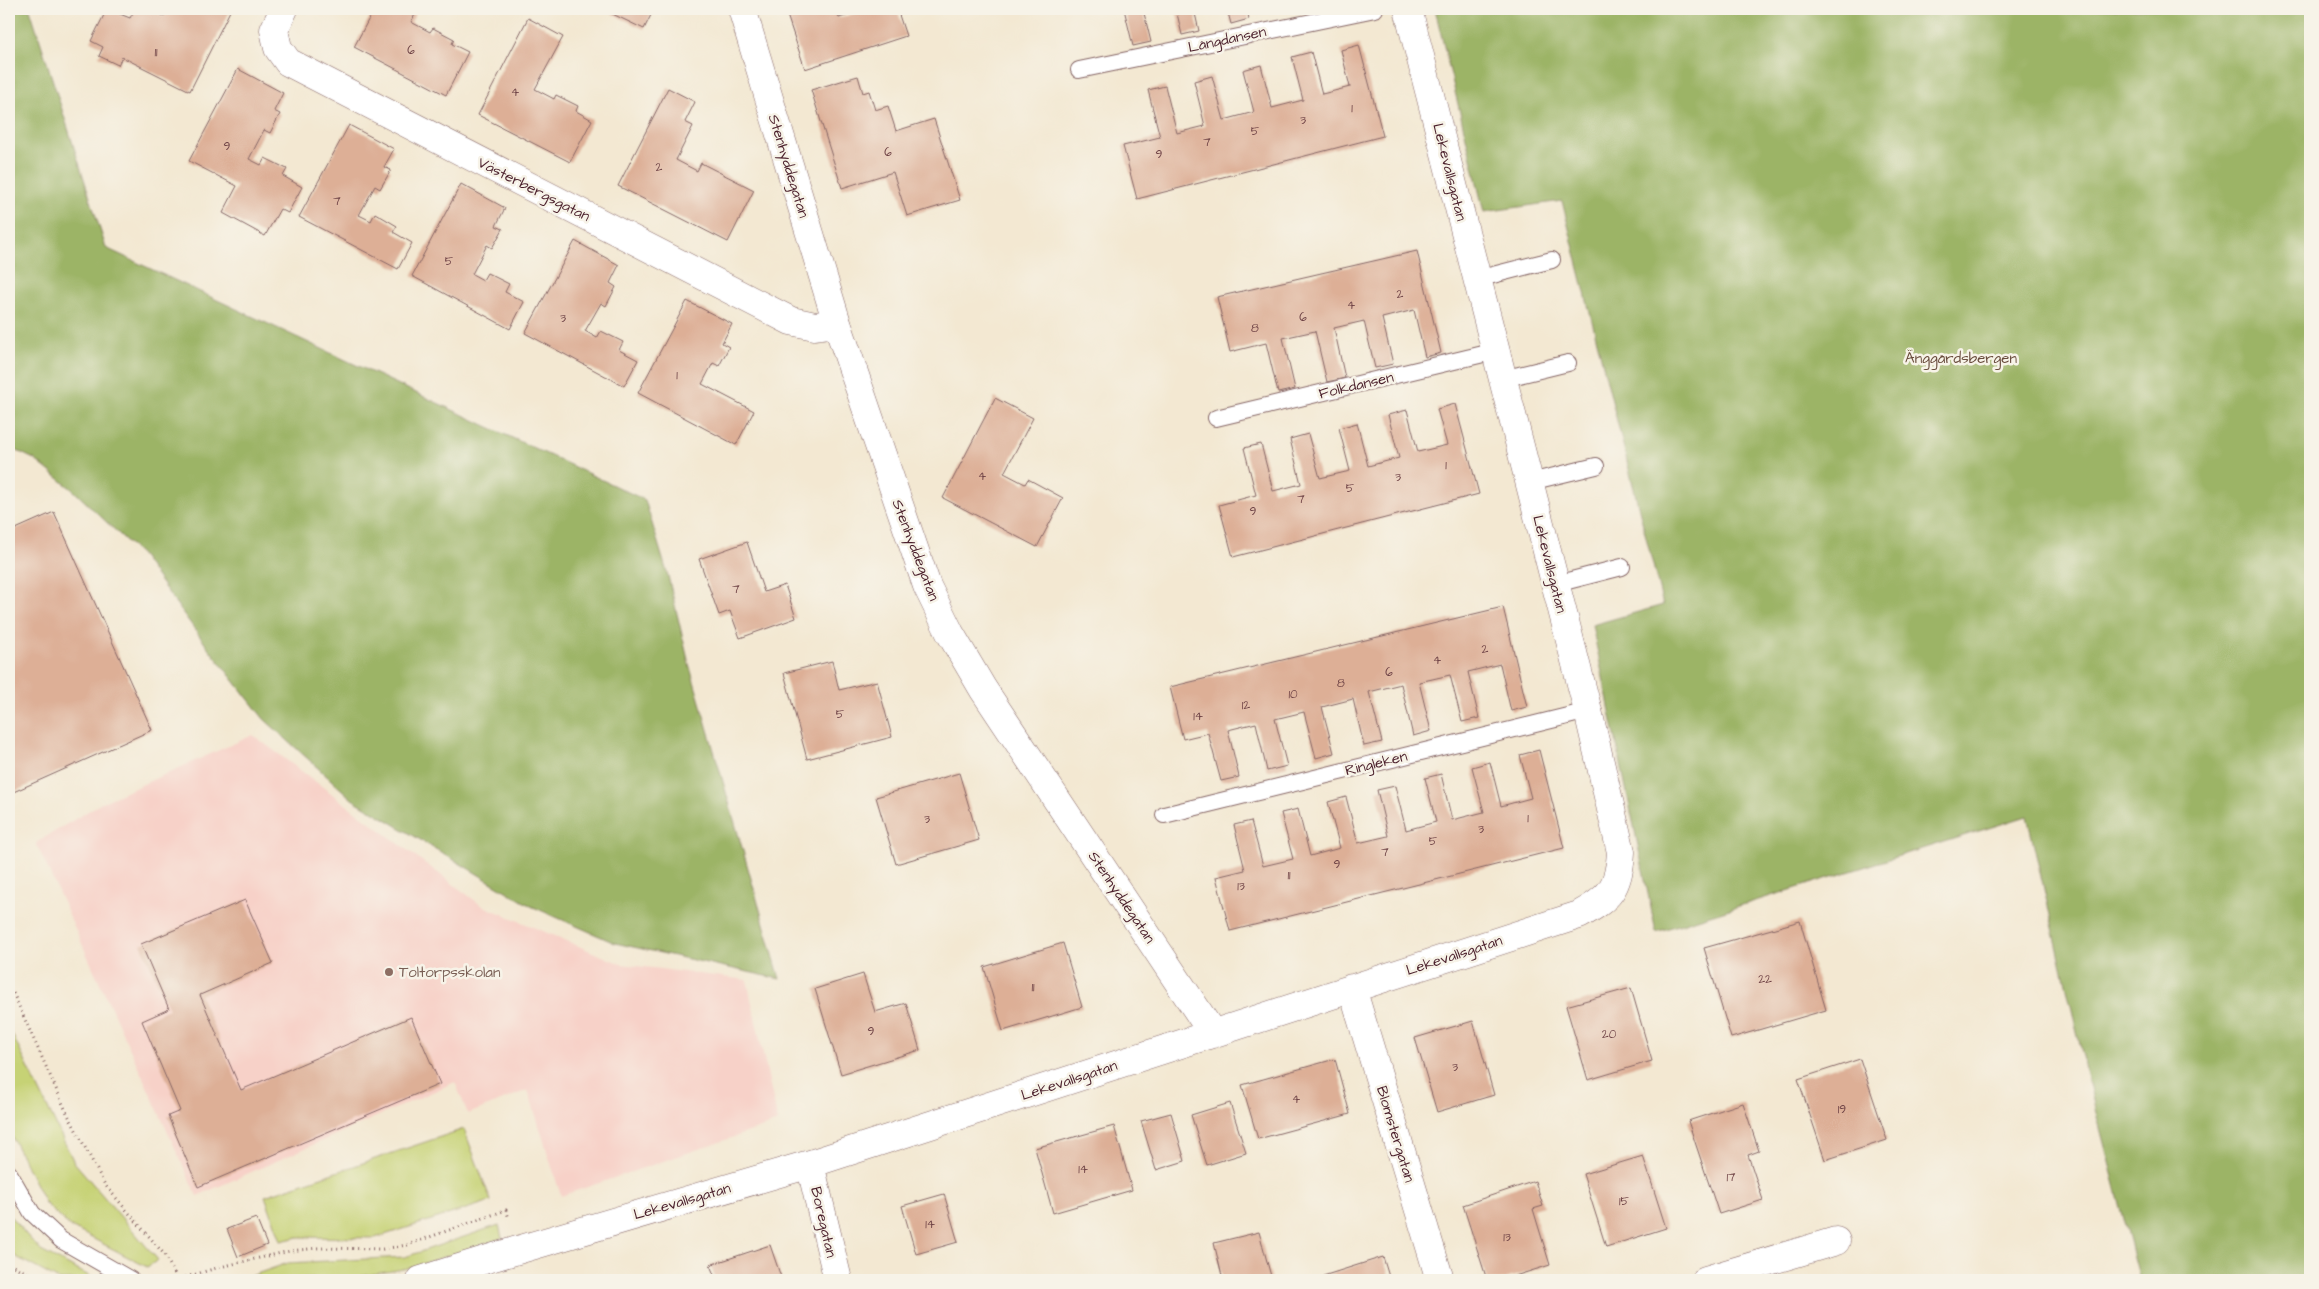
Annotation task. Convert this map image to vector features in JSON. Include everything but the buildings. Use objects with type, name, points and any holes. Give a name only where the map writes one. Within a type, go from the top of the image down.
[{"type":"street","name":"Västerbergsgatan","points":[[284,9],[274,30],[278,48],[288,62],[791,321],[815,326],[838,323]]},
{"type":"street","name":"Stenhyddegatan","points":[[742,9],[838,323],[927,586],[950,633],[989,697],[1213,1034]]},
{"type":"street","name":"Lekevallsgatan","points":[[421,1280],[522,1248],[810,1164],[1579,915],[1601,903],[1612,891],[1620,874],[1622,852],[1556,584],[1408,9]]},
{"type":"street","name":"Blomstergatan","points":[[1352,988],[1440,1280]]},
{"type":"street","name":"Boregatan","points":[[810,1164],[838,1280]]},
{"type":"street","points":[[1706,1280],[1836,1241]]},
{"type":"lane","name":"Långdansen","points":[[1079,70],[1375,9]]},
{"type":"lane","points":[[1478,278],[1552,260]]},
{"type":"lane","name":"Folkdansen","points":[[1216,418],[1496,351]]},
{"type":"lane","points":[[1503,379],[1568,363]]},
{"type":"lane","points":[[1530,482],[1596,466]]},
{"type":"lane","points":[[1556,584],[1622,568]]},
{"type":"lane","name":"Ringleken","points":[[1164,815],[1588,711]]},
{"type":"lane","points":[[9,1173],[32,1213],[61,1240],[131,1280]]},
{"type":"path","points":[[9,984],[66,1111],[104,1185],[164,1254],[177,1280],[220,1267],[290,1251],[318,1248],[383,1249],[407,1246],[506,1210],[522,1248]]},
{"type":"path","points":[[9,1264],[41,1280]]},
{"type":"shaded area","name":"Toltorpsskolan","points":[[253,735],[481,905],[621,964],[747,980],[778,1122],[561,1196],[528,1090],[468,1114],[455,1082],[197,1196],[36,843],[103,802]]},
{"type":"green space","points":[[9,9],[30,9],[106,248],[645,500],[668,576],[689,664],[780,979],[615,943],[531,906],[352,799],[264,719],[206,645],[141,555],[73,490],[34,459],[9,447]]},
{"type":"green space","name":"Änggårdsbergen","points":[[1435,9],[2310,9],[2310,1280],[2140,1280],[2095,1109],[2027,816],[1656,932],[1592,625],[1663,605],[1562,201],[1484,212]]},
{"type":"green space","points":[[9,1028],[74,1162],[158,1260],[147,1267],[69,1226],[45,1203],[9,1131]]},
{"type":"green space","points":[[464,1129],[491,1201],[375,1238],[298,1237],[281,1241],[265,1196]]},
{"type":"green space","points":[[9,1215],[41,1251],[97,1280],[59,1280],[9,1253]]},
{"type":"green space","points":[[499,1225],[502,1238],[409,1268],[339,1280],[305,1278],[298,1280],[239,1280],[288,1263],[405,1257]]},
{"type":"place","name":"Toltorpsskolan","points":[[389,972]]}]
